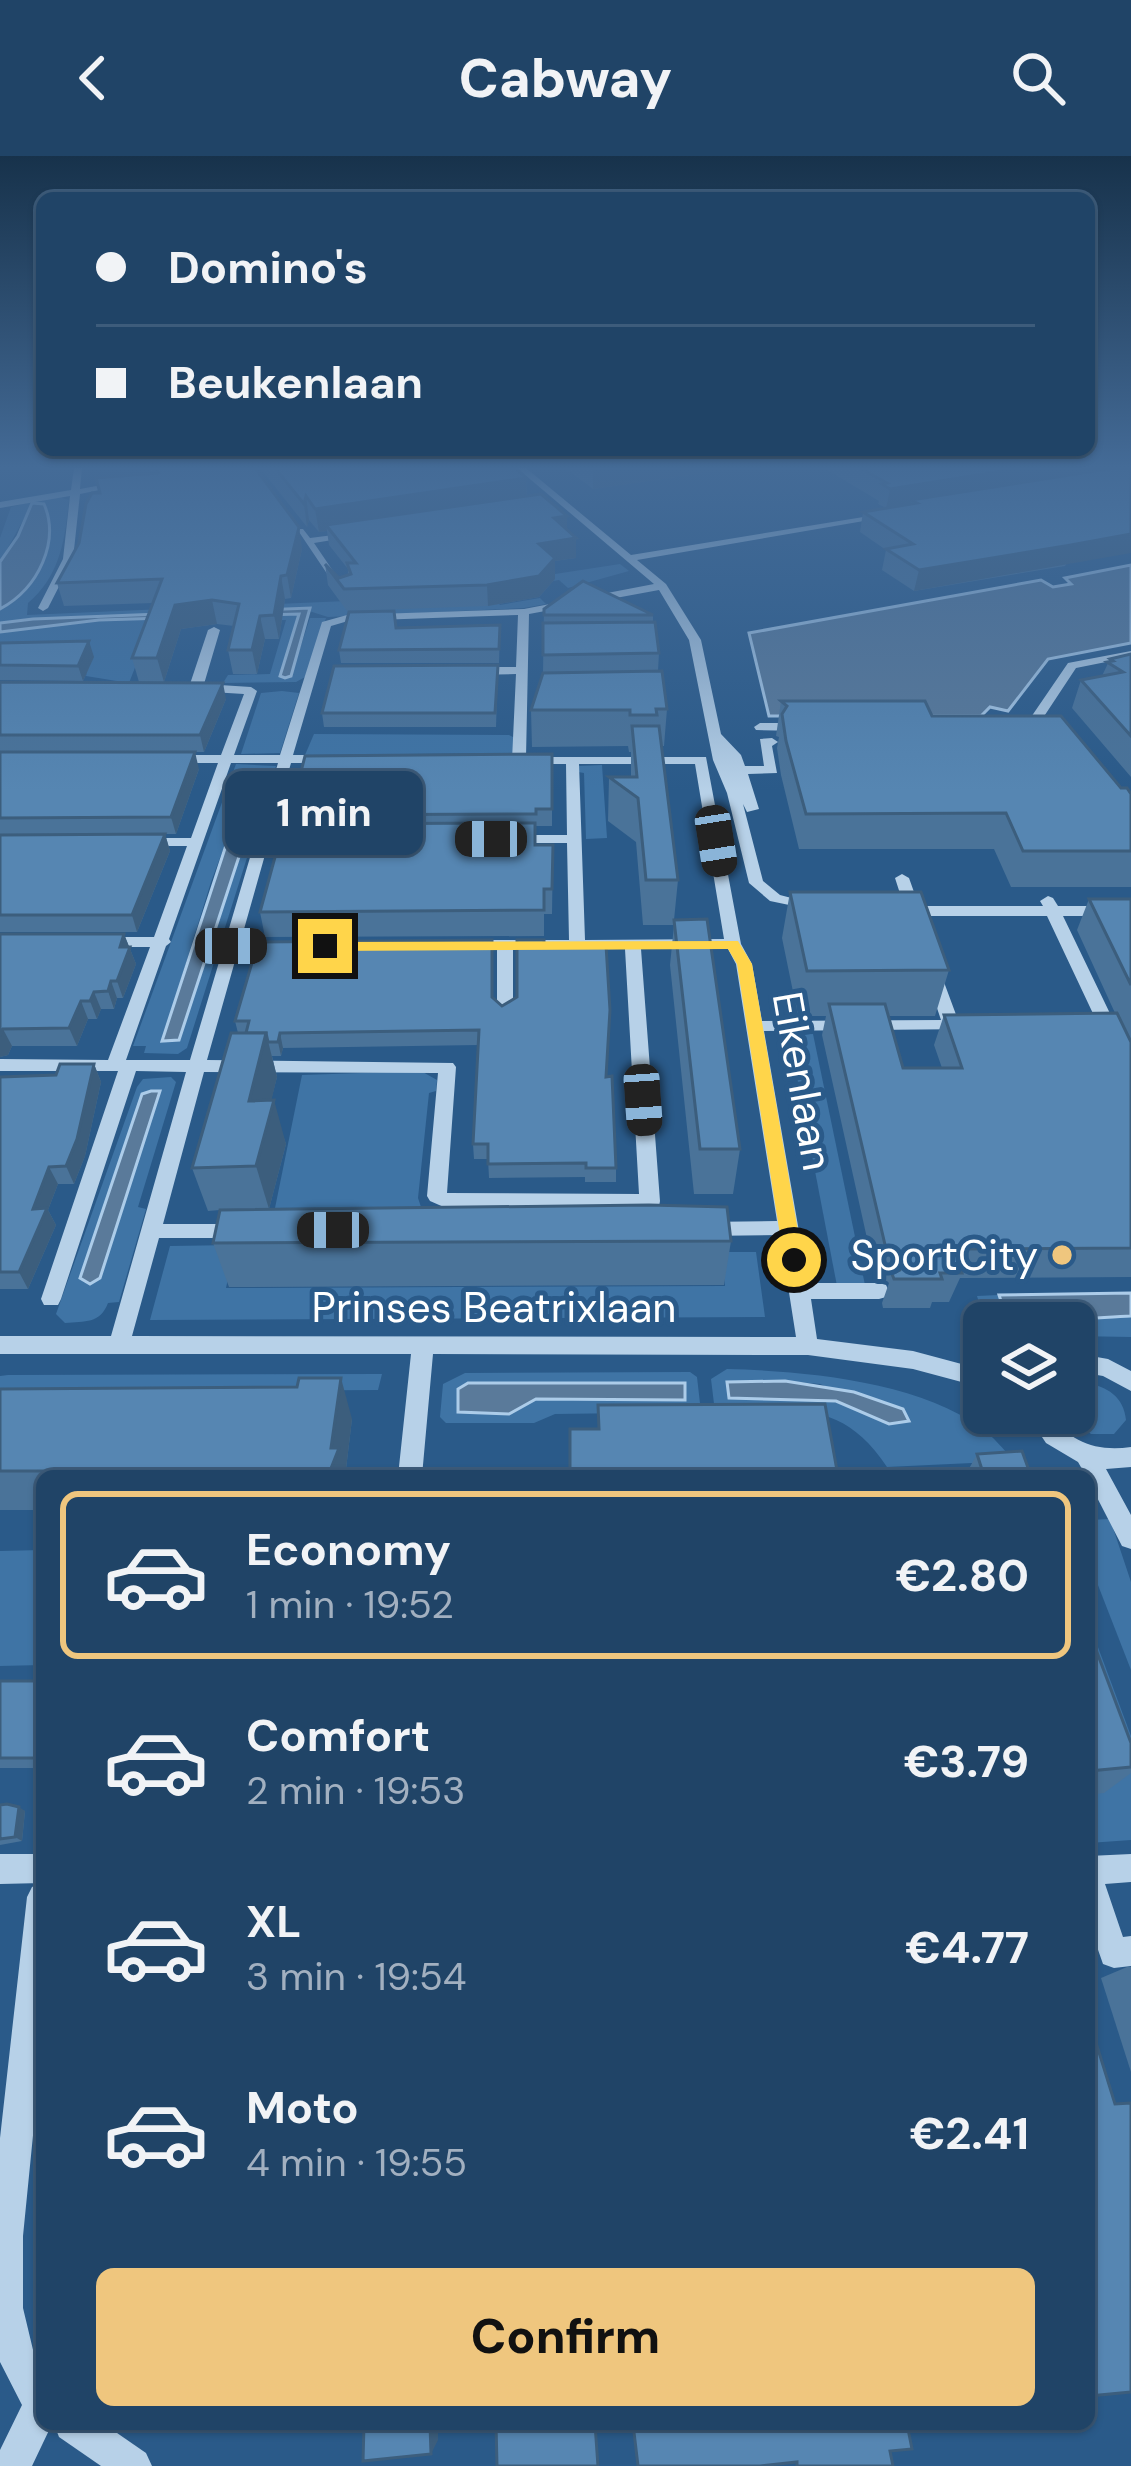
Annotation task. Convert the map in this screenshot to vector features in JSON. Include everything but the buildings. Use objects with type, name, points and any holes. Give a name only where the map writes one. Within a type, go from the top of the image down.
[{"type":"street","points":[[43,608],[59,576]]},
{"type":"street","points":[[333,576],[345,592]]},
{"type":"street","points":[[650,576],[662,586],[695,640],[709,714],[756,883],[791,904],[826,907],[789,892],[767,873],[742,770],[717,737]]},
{"type":"street","points":[[119,1345],[326,624],[333,619],[524,612],[662,586]]},
{"type":"street","points":[[519,760],[524,612]]},
{"type":"street","points":[[51,1298],[122,1065],[251,691],[191,687],[214,630]]},
{"type":"street","points":[[523,652],[541,652]]},
{"type":"street","points":[[1031,727],[1072,665],[1131,654]]},
{"type":"street","points":[[443,671],[522,670]]},
{"type":"street","points":[[313,672],[337,672]]},
{"type":"street","points":[[521,701],[544,701]]},
{"type":"street","points":[[760,728],[825,727]]},
{"type":"street","points":[[1011,727],[1052,730]]},
{"type":"street","points":[[742,770],[772,770],[765,742],[772,742]]},
{"type":"street","points":[[159,760],[357,759]]},
{"type":"street","points":[[496,760],[572,760],[577,945]]},
{"type":"street","name":"Eikenlaan","points":[[572,760],[701,760],[733,944],[744,964],[808,1346]]},
{"type":"street","points":[[491,839],[574,839]]},
{"type":"street","points":[[264,840],[284,840]]},
{"type":"street","points":[[124,842],[198,842]]},
{"type":"street","points":[[902,878],[922,937]]},
{"type":"street","points":[[1050,906],[1131,901]]},
{"type":"street","points":[[890,906],[1131,911]]},
{"type":"street","points":[[1050,906],[1131,1075]]},
{"type":"street","points":[[82,942],[163,942]]},
{"type":"street","points":[[440,946],[733,944]]},
{"type":"street","points":[[505,945],[505,1012]]},
{"type":"street","points":[[633,945],[651,1229]]},
{"type":"street","points":[[231,946],[253,946]]},
{"type":"street","points":[[929,959],[951,1025]]},
{"type":"street","points":[[755,1026],[996,1024]]},
{"type":"street","points":[[1084,1024],[1107,1024]]},
{"type":"street","points":[[0,1065],[447,1067],[436,1187],[437,1196],[446,1202],[650,1201]]},
{"type":"street","points":[[627,1229],[789,1228]]},
{"type":"street","points":[[151,1231],[270,1231]]},
{"type":"street","points":[[799,1291],[879,1291]]},
{"type":"street","name":"Prinses Beatrixlaan","points":[[0,1346],[808,1346],[913,1360],[963,1373]]},
{"type":"street","points":[[411,1470],[423,1346]]},
{"type":"street","points":[[1095,1366],[1131,1382]]},
{"type":"street","points":[[1053,1434],[1087,1456],[1107,1460],[1131,1456]]},
{"type":"street","points":[[1087,1456],[1095,1470]]},
{"type":"street","points":[[1095,1471],[1131,1538]]},
{"type":"street","points":[[0,1869],[36,1868]]},
{"type":"street","points":[[1095,1871],[1131,1868]]},
{"type":"street","points":[[1095,1898],[1114,1953],[1131,1951]]},
{"type":"street","points":[[36,1954],[6,2236],[5,2308],[17,2360],[36,2393]]},
{"type":"street","points":[[12,2466],[36,2416]]},
{"type":"street","points":[[81,2430],[133,2466]]},
{"type":"shaded area","points":[[0,576],[35,576],[26,589],[0,609]]},
{"type":"shaded area","points":[[50,576],[28,603],[27,615],[393,599],[543,576],[612,576],[568,588],[559,580],[489,592],[500,605],[540,598],[546,604],[524,608],[0,623],[0,609],[33,579]]},
{"type":"shaded area","points":[[1131,576],[1131,643],[1048,659],[1008,711],[990,707],[981,716],[769,716],[749,633],[1041,580],[1053,587],[1071,584],[1065,578]]},
{"type":"shaded area","points":[[310,608],[291,676],[285,678],[280,676],[299,614],[99,620],[0,632],[0,623],[33,619]]},
{"type":"shaded area","points":[[300,614],[280,676],[291,676],[310,618],[326,618],[307,676],[296,682],[223,683],[228,675],[270,674],[286,620],[179,623],[150,629],[129,683],[86,676],[88,668],[0,657],[0,632],[99,620]]},
{"type":"shaded area","points":[[261,693],[299,693],[280,753],[241,754]]},
{"type":"shaded area","points":[[314,734],[509,735],[513,753],[305,755]]},
{"type":"shaded area","points":[[236,764],[276,766],[187,1048],[178,1054],[144,1053],[146,1046],[133,1046]],"holes":[[[252,772],[266,773],[179,1040],[162,1041],[211,882]]]},
{"type":"shaded area","points":[[602,765],[607,838],[586,839],[584,773],[578,772],[578,766]]},
{"type":"shaded area","points":[[267,771],[179,1040],[162,1041],[248,778],[252,772]]},
{"type":"shaded area","points":[[813,1034],[865,1285],[837,1286],[789,1035]]},
{"type":"shaded area","points":[[421,1071],[437,1080],[436,1091],[429,1093],[418,1198],[421,1207],[275,1208],[302,1075]]},
{"type":"shaded area","points":[[171,1077],[176,1082],[138,1207],[146,1209],[119,1302],[108,1303],[91,1320],[65,1323],[56,1314],[137,1087],[143,1079]]},
{"type":"shaded area","points":[[160,1091],[100,1278],[90,1284],[80,1278],[142,1094]]},
{"type":"shaded area","points":[[235,1245],[226,1288],[725,1286],[722,1252],[756,1252],[765,1317],[150,1320],[170,1246]]},
{"type":"shaded area","points":[[1131,1293],[1131,1316],[1095,1318],[1095,1302],[1001,1302],[999,1295]]},
{"type":"shaded area","points":[[999,1295],[1001,1302],[979,1302],[977,1296]]},
{"type":"shaded area","points":[[1131,1316],[1131,1337],[1095,1336],[1095,1317]]},
{"type":"shaded area","points":[[727,1369],[824,1376],[893,1389],[955,1412],[963,1417],[963,1434],[988,1434],[1014,1461],[887,1467],[869,1444],[832,1418],[790,1410],[715,1412],[711,1379]],"holes":[[[728,1382],[820,1384],[908,1420],[889,1420],[845,1403]]]},
{"type":"shaded area","points":[[690,1372],[697,1377],[701,1412],[555,1414],[534,1423],[446,1423],[440,1417],[443,1384],[465,1373]],"holes":[[[468,1383],[684,1400],[536,1399],[509,1414],[458,1412]]]},
{"type":"shaded area","points":[[382,1374],[378,1390],[0,1392],[0,1376],[8,1375]]},
{"type":"shaded area","points":[[785,1381],[854,1392],[903,1409],[909,1421],[889,1424],[836,1401],[729,1398],[727,1382]]},
{"type":"shaded area","points":[[468,1383],[685,1383],[685,1400],[536,1399],[509,1414],[458,1412],[458,1389]]},
{"type":"shaded area","points":[[1095,1386],[1122,1405],[1126,1420],[1114,1434],[1095,1434]]},
{"type":"shaded area","points":[[1110,1519],[1131,1582],[1131,1670],[1095,1577],[1095,1520]]},
{"type":"shaded area","points":[[36,1550],[36,1665],[0,1666],[0,1551]]},
{"type":"shaded area","points":[[1095,1639],[1131,1736],[1131,1840],[1095,1843]]},
{"type":"place","name":"SportCity","points":[[1062,1255]]},
{"type":"route","points":[[325,946],[733,944],[744,964],[794,1260]]}]
